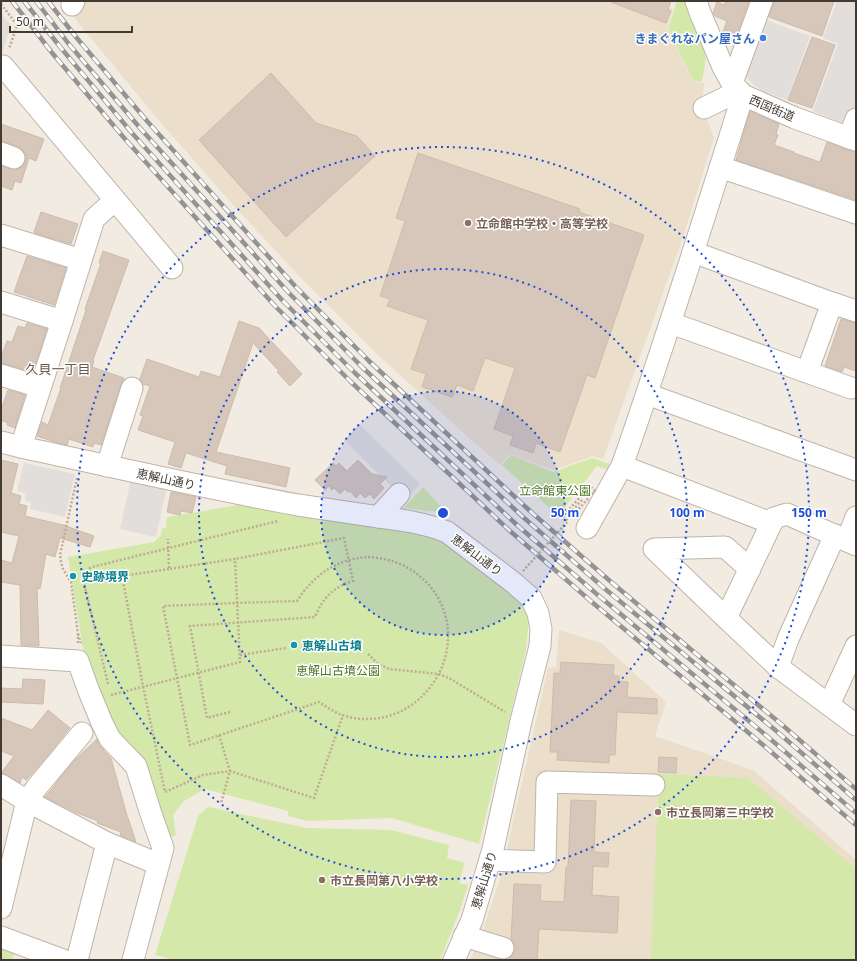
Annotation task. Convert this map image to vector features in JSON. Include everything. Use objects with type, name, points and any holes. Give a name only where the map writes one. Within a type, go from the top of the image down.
[{"type":"street","points":[[696,1],[723,67],[738,90]]},
{"type":"street","points":[[588,528],[622,466],[671,322],[720,167],[738,90],[762,1]]},
{"type":"street","points":[[3,66],[172,268]]},
{"type":"street","points":[[704,108],[738,90]]},
{"type":"street","name":"西国街道","points":[[738,90],[795,118],[854,132]]},
{"type":"street","points":[[720,167],[856,213]]},
{"type":"street","points":[[21,447],[94,219],[116,200]]},
{"type":"street","points":[[1,235],[81,260]]},
{"type":"street","points":[[693,252],[856,311]]},
{"type":"street","points":[[1,302],[62,321]]},
{"type":"street","points":[[807,372],[832,303]]},
{"type":"street","points":[[671,322],[851,388]]},
{"type":"street","points":[[1,375],[40,387]]},
{"type":"street","points":[[107,466],[132,388]]},
{"type":"street","points":[[647,394],[856,470]]},
{"type":"street","name":"恵解山通り","points":[[1,442],[149,476],[232,493],[434,526],[447,532],[514,583],[531,598],[538,613],[541,629],[540,646],[490,860],[472,920],[454,960]]},
{"type":"street","points":[[622,466],[771,523]]},
{"type":"street","points":[[378,517],[399,494]]},
{"type":"street","points":[[726,618],[774,518],[787,514],[846,541]]},
{"type":"street","points":[[778,667],[788,639],[846,541],[856,517]]},
{"type":"street","points":[[750,569],[725,547],[654,549],[778,667],[856,725]]},
{"type":"street","points":[[829,704],[856,646]]},
{"type":"street","points":[[1,656],[78,661],[88,689],[110,739],[136,766],[163,848],[133,960]]},
{"type":"street","points":[[1,908],[27,801],[82,733]]},
{"type":"street","points":[[490,860],[545,862],[547,782],[654,785]]},
{"type":"street","points":[[1,784],[27,801],[107,843],[158,864]]},
{"type":"street","points":[[77,960],[107,843]]},
{"type":"street","points":[[464,936],[503,948]]},
{"type":"street","points":[[1,937],[63,960]]},
{"type":"path","points":[[1,4],[16,24],[3,66]]},
{"type":"path","points":[[78,661],[78,634],[71,582],[63,569],[60,555],[81,460]]},
{"type":"path","points":[[523,571],[568,521],[563,516],[590,486],[595,491],[575,513],[572,511],[582,500]]},
{"type":"path","points":[[108,688],[84,583],[84,574],[87,569],[275,522]]},
{"type":"path","points":[[230,712],[207,718],[190,626],[315,617],[323,601],[329,594],[336,588],[353,581],[344,538],[235,560],[122,576],[165,792],[203,775],[230,771],[314,798],[343,715]]},
{"type":"path","points":[[168,539],[169,569]]},
{"type":"path","points":[[368,557],[387,559],[396,562],[414,571],[434,592],[443,609],[448,628],[448,647],[443,666],[434,684],[420,699],[408,708],[385,717],[365,719],[343,715],[331,710],[319,702],[190,745],[163,606],[297,601],[308,585],[315,579],[331,568],[348,560],[368,557]]},
{"type":"path","points":[[112,702],[110,695],[240,662],[235,560]]},
{"type":"path","points":[[240,655],[286,648]]},
{"type":"path","points":[[368,654],[378,664],[389,669],[439,674],[449,678],[522,722]]},
{"type":"path","points":[[219,735],[230,771],[221,803]]},
{"type":"shaded area","name":"立命館中学校・高等学校","points":[[79,1],[651,1],[673,9],[667,28],[693,82],[704,83],[702,105],[714,138],[682,240],[603,459],[593,456],[553,470],[510,454],[500,465],[379,356],[301,278],[234,206],[156,117],[72,15]]},
{"type":"shaded area","points":[[837,1],[856,1],[856,104],[848,125],[813,111],[838,44],[823,38]]},
{"type":"shaded area","points":[[1,13],[11,25],[1,57]]},
{"type":"shaded area","points":[[763,19],[810,36],[787,100],[761,90],[743,73]]},
{"type":"shaded area","points":[[359,424],[420,484],[405,500],[344,440]]},
{"type":"shaded area","points":[[24,463],[75,474],[65,517],[30,509],[31,502],[25,501],[26,493],[17,491]]},
{"type":"shaded area","points":[[131,479],[167,487],[156,537],[120,529]]},
{"type":"shaded area","name":"市立長岡第三中学校","points":[[559,630],[601,643],[666,702],[655,736],[753,770],[856,860],[856,960],[470,960],[482,932],[500,879],[548,668],[556,667]]},
{"type":"green space","points":[[677,1],[687,1],[706,58],[702,82],[693,81],[668,28]]},
{"type":"green space","name":"立命館東公園","points":[[511,455],[553,472],[592,458],[610,464],[608,470],[597,466],[558,516],[502,465]]},
{"type":"green space","points":[[423,487],[447,513],[404,508]]},
{"type":"green space","name":"恵解山古墳公園","points":[[250,503],[435,536],[522,599],[529,619],[526,650],[479,844],[392,818],[308,821],[288,816],[288,811],[205,789],[184,801],[173,815],[176,835],[163,840],[113,737],[85,660],[68,557],[154,542],[161,535],[162,528],[166,528],[167,517]]},
{"type":"green space","points":[[659,774],[748,778],[856,869],[856,960],[651,960]]},
{"type":"green space","name":"市立長岡第八小学校","points":[[208,807],[307,828],[391,830],[449,845],[447,858],[465,863],[459,883],[468,885],[460,910],[440,960],[174,960],[155,955],[198,816]]},
{"type":"green space","points":[[1,944],[16,949],[12,960],[1,960]]},
{"type":"building","points":[[611,1],[671,1],[668,10],[671,11],[666,23]]},
{"type":"building","points":[[726,1],[749,1],[734,42],[724,39],[722,34],[727,21],[715,16],[713,13],[717,2],[724,5]]},
{"type":"building","points":[[774,1],[834,1],[822,36],[769,17]]},
{"type":"building","points":[[812,37],[835,45],[812,108],[788,100]]},
{"type":"building","points":[[271,73],[316,123],[357,136],[375,156],[286,237],[199,140]]},
{"type":"building","points":[[750,111],[779,124],[776,134],[778,135],[774,145],[794,153],[820,162],[827,142],[856,152],[856,200],[736,160]]},
{"type":"building","points":[[1,124],[44,139],[36,161],[29,158],[21,183],[15,181],[12,190],[1,186],[1,166],[16,170],[22,167],[25,163],[26,156],[23,150],[19,147],[1,141]]},
{"type":"building","points":[[418,153],[580,209],[579,212],[644,235],[595,378],[587,375],[560,452],[536,443],[533,453],[510,445],[513,436],[494,429],[515,368],[485,358],[473,391],[457,385],[452,397],[422,387],[426,374],[411,369],[428,320],[387,306],[390,299],[380,296],[405,221],[396,218]]},
{"type":"building","points":[[41,212],[78,224],[71,244],[34,232]]},
{"type":"building","points":[[103,251],[129,260],[93,360],[92,367],[124,378],[101,445],[94,443],[93,447],[69,439],[67,445],[37,436],[42,422],[48,425],[101,263],[99,263]]},
{"type":"building","points":[[27,256],[66,268],[54,305],[14,292]]},
{"type":"building","points":[[841,319],[856,323],[856,371],[844,367],[842,372],[825,366]]},
{"type":"building","points":[[239,321],[259,328],[302,374],[290,386],[277,372],[279,371],[253,343],[216,452],[290,468],[286,487],[225,474],[227,466],[186,453],[181,468],[168,464],[175,442],[138,430],[143,416],[140,415],[150,386],[143,384],[140,379],[147,359],[199,377],[201,371],[220,377]]},
{"type":"building","points":[[27,323],[47,329],[33,372],[1,363],[1,358],[7,341],[12,342],[18,326],[25,328]]},
{"type":"building","points":[[8,390],[25,395],[15,428],[7,425],[8,423],[1,420],[1,410]]},
{"type":"building","points":[[1,460],[18,464],[11,493],[21,496],[19,504],[27,506],[25,516],[63,525],[94,536],[90,547],[60,538],[55,557],[46,554],[40,589],[37,588],[39,646],[21,645],[20,585],[1,582],[1,560],[12,563],[19,536],[1,532]]},
{"type":"building","points":[[358,460],[372,474],[387,477],[380,484],[384,488],[374,499],[370,494],[365,498],[360,493],[356,498],[350,491],[348,492],[345,489],[340,494],[334,488],[332,490],[329,486],[325,490],[315,480],[333,463],[336,466],[339,463],[347,471]]},
{"type":"building","points":[[171,492],[196,497],[192,513],[181,511],[180,515],[167,512]]},
{"type":"building","points":[[561,662],[614,665],[613,676],[619,676],[619,681],[628,682],[627,697],[657,699],[657,714],[617,712],[615,755],[609,755],[609,763],[557,760],[558,752],[550,752],[554,673],[560,673]]},
{"type":"building","points":[[23,679],[45,680],[43,704],[1,702],[1,688],[22,689]]},
{"type":"building","points":[[48,710],[70,728],[26,780],[22,777],[20,783],[1,773],[14,756],[1,751],[1,718],[32,730]]},
{"type":"building","points":[[97,739],[99,745],[111,758],[136,842],[120,835],[121,832],[97,823],[98,821],[77,813],[45,797],[75,760]]},
{"type":"building","points":[[659,757],[677,758],[676,773],[658,772]]},
{"type":"building","points":[[571,800],[596,801],[594,852],[609,853],[608,867],[593,866],[592,895],[619,897],[617,933],[539,929],[537,960],[510,960],[510,957],[515,951],[515,945],[511,939],[514,884],[541,885],[540,901],[564,902],[566,867],[568,867]]},
{"type":"railway","points":[[12,1],[53,54],[125,139],[275,306],[350,381],[510,531],[856,825]]},
{"type":"railway","points":[[24,1],[132,133],[282,300],[355,373],[517,525],[856,813]]},
{"type":"railway","points":[[36,1],[68,43],[140,128],[289,293],[363,368],[523,517],[604,588],[774,729],[856,800]]},
{"type":"railway","points":[[48,1],[76,37],[147,121],[295,286],[369,361],[530,511],[610,581],[780,723],[856,789]]},
{"type":"place","name":"きまぐれなパン屋さん","points":[[763,38]]},
{"type":"place","name":"立命館中学校・高等学校","points":[[468,223]]},
{"type":"place","name":"史跡境界","points":[[73,576]]},
{"type":"place","name":"恵解山古墳","points":[[294,645]]},
{"type":"place","name":"市立長岡第三中学校","points":[[658,812]]},
{"type":"place","name":"市立長岡第八小学校","points":[[322,880]]},
{"type":"district","name":"久貝一丁目","points":[[58,369]]}]
